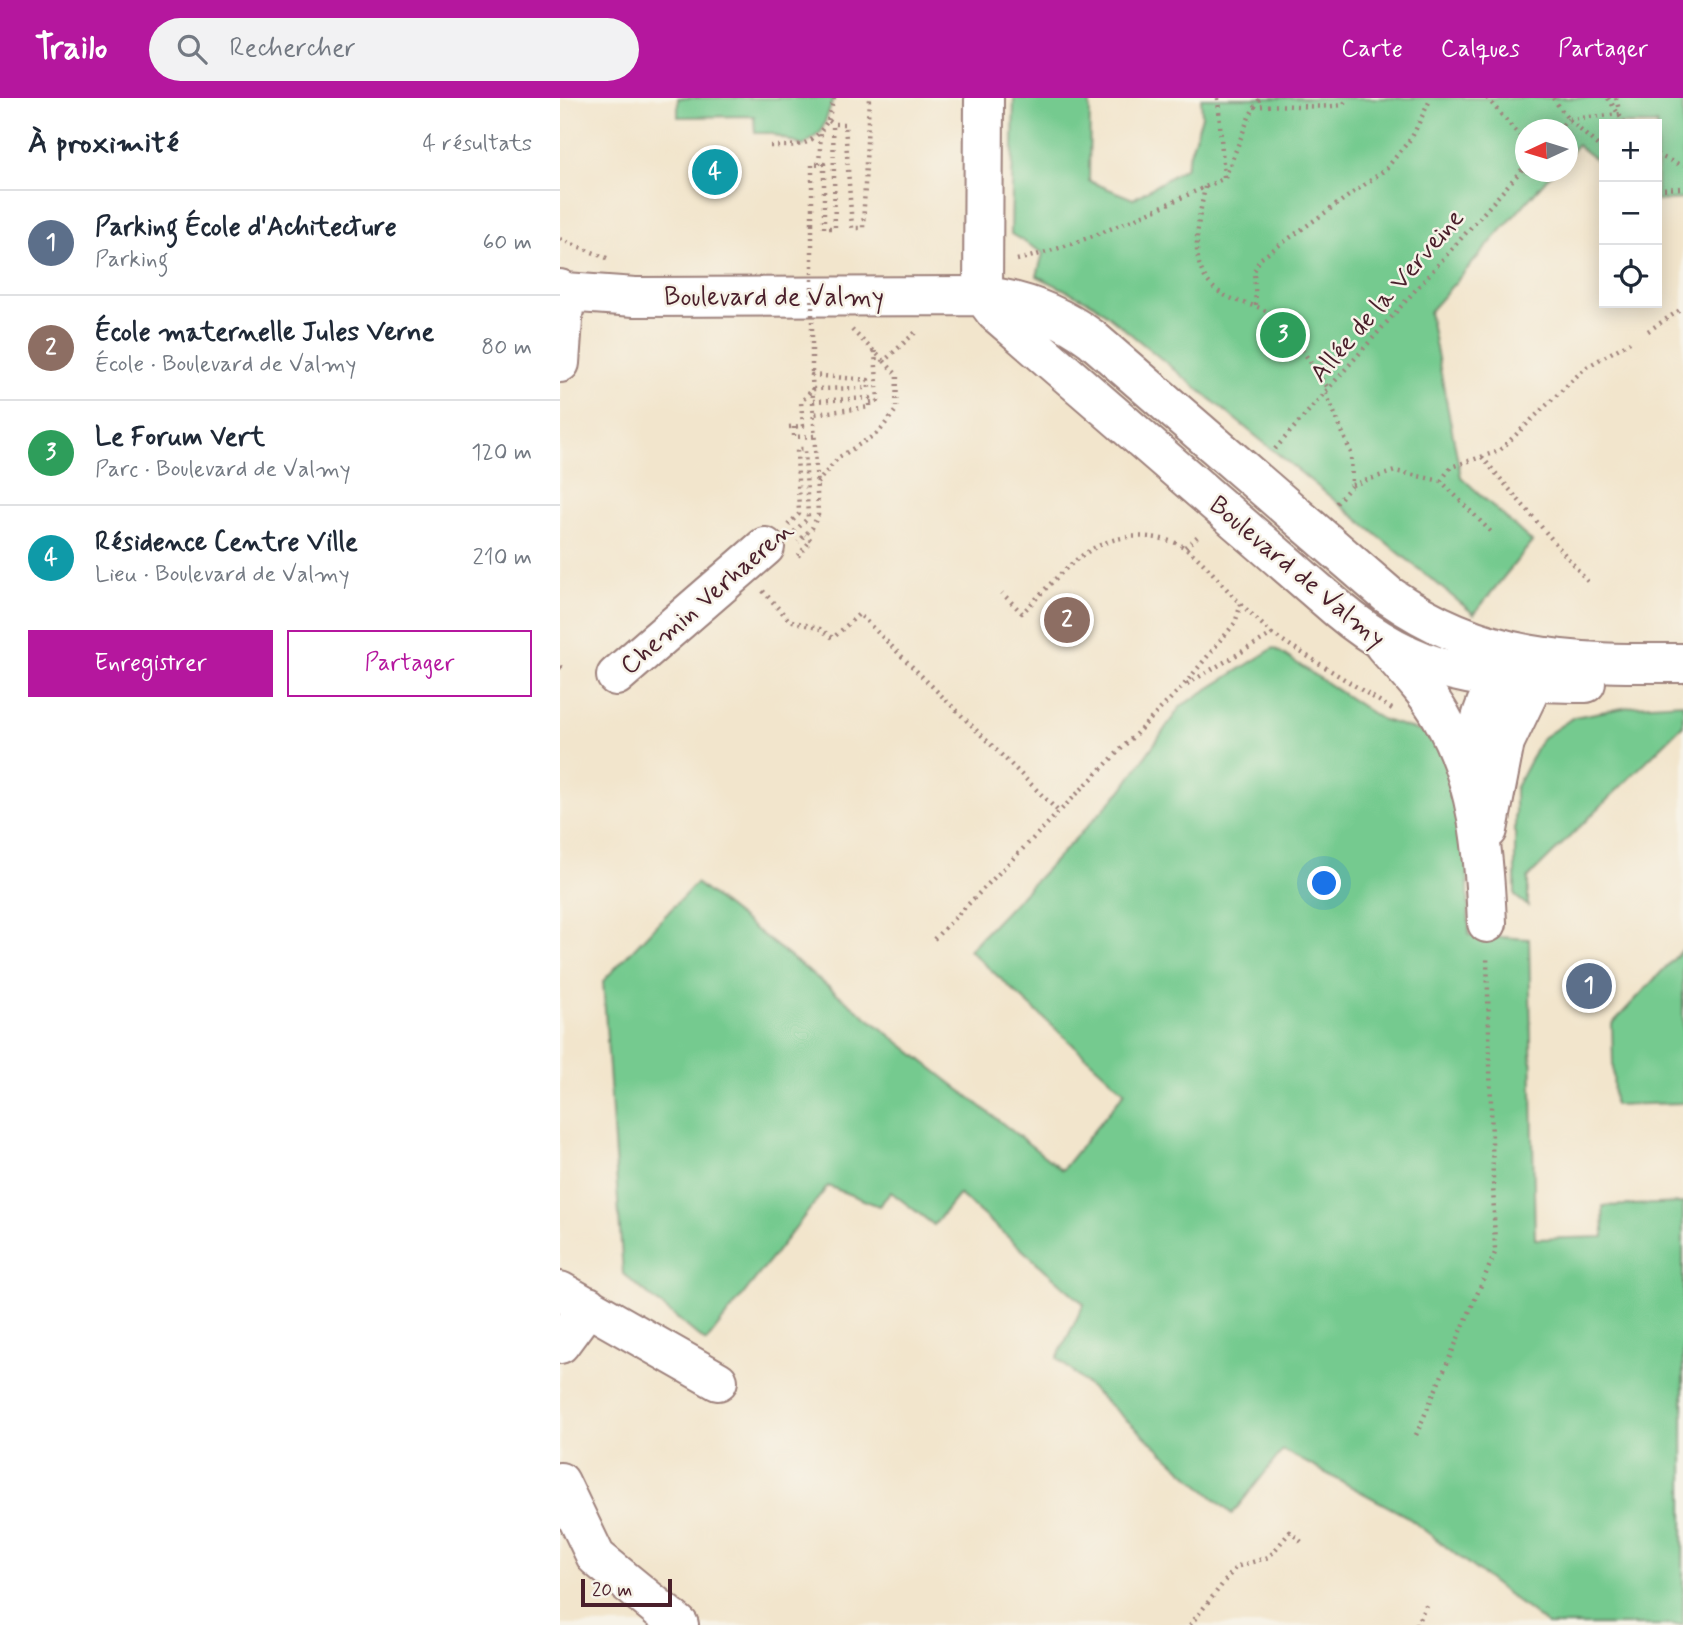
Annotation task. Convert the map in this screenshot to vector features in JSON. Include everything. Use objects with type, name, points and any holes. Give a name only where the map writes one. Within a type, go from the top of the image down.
[{"type":"main road","points":[[983,296],[984,98]]},
{"type":"main road","points":[[560,363],[562,294]]},
{"type":"main road","name":"Boulevard de Valmy","points":[[562,294],[635,297],[983,296],[1026,304],[1082,331],[1369,579],[1418,615],[1477,643],[1526,673],[1592,662],[1683,663]]},
{"type":"main road","name":"Boulevard de Valmy","points":[[983,296],[995,312],[1338,610],[1384,645],[1434,666],[1683,683]]},
{"type":"main road","name":"Chemin Verhaeren","points":[[616,676],[773,549]]},
{"type":"main road","points":[[1384,645],[1441,716],[1465,765],[1474,795],[1485,860],[1487,923]]},
{"type":"main road","points":[[1474,795],[1478,735],[1484,709],[1526,673]]},
{"type":"main road","points":[[1485,860],[1492,800],[1505,742],[1526,673]]},
{"type":"main road","points":[[560,1344],[574,1298],[718,1381]]},
{"type":"main road","points":[[560,1482],[596,1557],[678,1625]]},
{"type":"path","name":"Chemin Verhaeren","points":[[773,549],[805,535],[818,515],[812,375],[812,164],[824,164],[824,228],[835,228],[831,122],[834,98]]},
{"type":"path","points":[[831,122],[845,124],[852,228],[863,228],[869,98]]},
{"type":"path","points":[[1218,98],[1224,178]]},
{"type":"path","points":[[1044,253],[1137,218],[1224,178],[1260,98]]},
{"type":"path","points":[[1254,107],[1276,104],[1325,107],[1343,105],[1348,98]]},
{"type":"path","points":[[1256,305],[1254,271],[1260,259],[1385,170],[1412,137],[1431,98]]},
{"type":"path","points":[[1487,98],[1515,130]]},
{"type":"path","points":[[1553,98],[1568,119],[1621,114]]},
{"type":"path","points":[[1608,98],[1621,114]]},
{"type":"path","points":[[1616,98],[1623,119]]},
{"type":"path","name":"Chemin Verhaeren","points":[[819,164],[821,132],[831,122]]},
{"type":"path","points":[[1578,128],[1599,147]]},
{"type":"path","points":[[770,146],[803,146],[821,132]]},
{"type":"path","points":[[1662,157],[1683,166]]},
{"type":"path","name":"Allée de la Verveine","points":[[1275,449],[1515,177]]},
{"type":"path","points":[[1205,187],[1194,249],[1209,286],[1229,298],[1256,305],[1277,319],[1327,391],[1351,453],[1352,485]]},
{"type":"path","points":[[1662,189],[1683,188]]},
{"type":"path","points":[[1647,331],[1683,308]]},
{"type":"path","points":[[817,483],[838,458],[879,432],[896,410],[897,375],[844,322]]},
{"type":"path","points":[[884,361],[928,322]]},
{"type":"path","points":[[1441,481],[1451,467],[1499,452],[1585,369],[1630,342]]},
{"type":"path","points":[[870,402],[878,401],[875,351]]},
{"type":"path","points":[[812,375],[868,380],[869,388],[813,389]]},
{"type":"path","name":"Chemin Verhaeren","points":[[813,389],[801,402],[803,426],[792,426],[794,437],[815,436]]},
{"type":"path","points":[[813,401],[870,398],[870,407],[814,414]]},
{"type":"path","name":"Chemin Verhaeren","points":[[797,449],[805,449],[808,518],[773,549],[799,514],[797,449]]},
{"type":"path","points":[[1482,457],[1589,583]]},
{"type":"path","points":[[1338,501],[1352,485],[1395,471],[1441,481],[1494,535]]},
{"type":"path","name":"Chemin Verhaeren","points":[[805,535],[811,540]]},
{"type":"path","points":[[1002,593],[1022,613],[1082,555],[1111,540],[1129,535],[1161,538],[1185,547],[1272,634],[1395,710],[1441,716]]},
{"type":"path","points":[[1185,547],[1198,536]]},
{"type":"path","points":[[773,549],[789,620],[820,629],[833,638],[859,614],[1059,812]]},
{"type":"path","points":[[934,939],[1183,686],[1235,623],[1241,604]]},
{"type":"path","points":[[1183,686],[1208,675],[1272,634]]},
{"type":"path","points":[[1416,1435],[1495,1253],[1487,923]]},
{"type":"path","points":[[1190,1625],[1236,1567],[1269,1557],[1290,1532],[1304,1544]]},
{"type":"path","points":[[1416,1625],[1426,1605]]},
{"type":"green space","points":[[678,98],[834,98],[821,132],[803,146],[770,133],[755,133],[754,116],[678,117]]},
{"type":"green space","points":[[1014,98],[1090,98],[1089,181],[1133,199],[1185,168],[1202,116],[1201,98],[1683,98],[1683,199],[1662,201],[1662,119],[1599,119],[1599,162],[1578,146],[1578,119],[1515,119],[1515,182],[1544,182],[1429,312],[1461,477],[1532,542],[1474,614],[1094,304],[1037,276],[1043,253],[1011,234]]},
{"type":"green space","points":[[1274,648],[1381,719],[1438,737],[1467,843],[1469,935],[1529,939],[1535,1239],[1604,1237],[1603,1206],[1683,1203],[1683,1625],[1548,1625],[1406,1516],[1283,1450],[1232,1514],[1057,1358],[1084,1304],[959,1194],[934,1225],[891,1192],[879,1206],[828,1186],[706,1342],[623,1274],[603,981],[696,883],[1062,1170],[1125,1092],[969,950],[1121,791],[1181,706]]},
{"type":"green space","points":[[1683,703],[1683,725],[1528,878],[1528,906],[1515,896],[1515,789],[1541,739],[1574,717],[1634,706]]},
{"type":"green space","points":[[1683,949],[1683,1103],[1614,1105],[1612,1024]]},
{"type":"place","name":"Résidence Centre Ville","points":[[715,172]]},
{"type":"place","name":"Le Forum Vert","points":[[1283,335]]},
{"type":"place","name":"École maternelle Jules Verne","points":[[1067,620]]},
{"type":"place","name":"Parking École d'Achitecture","points":[[1589,986]]}]
